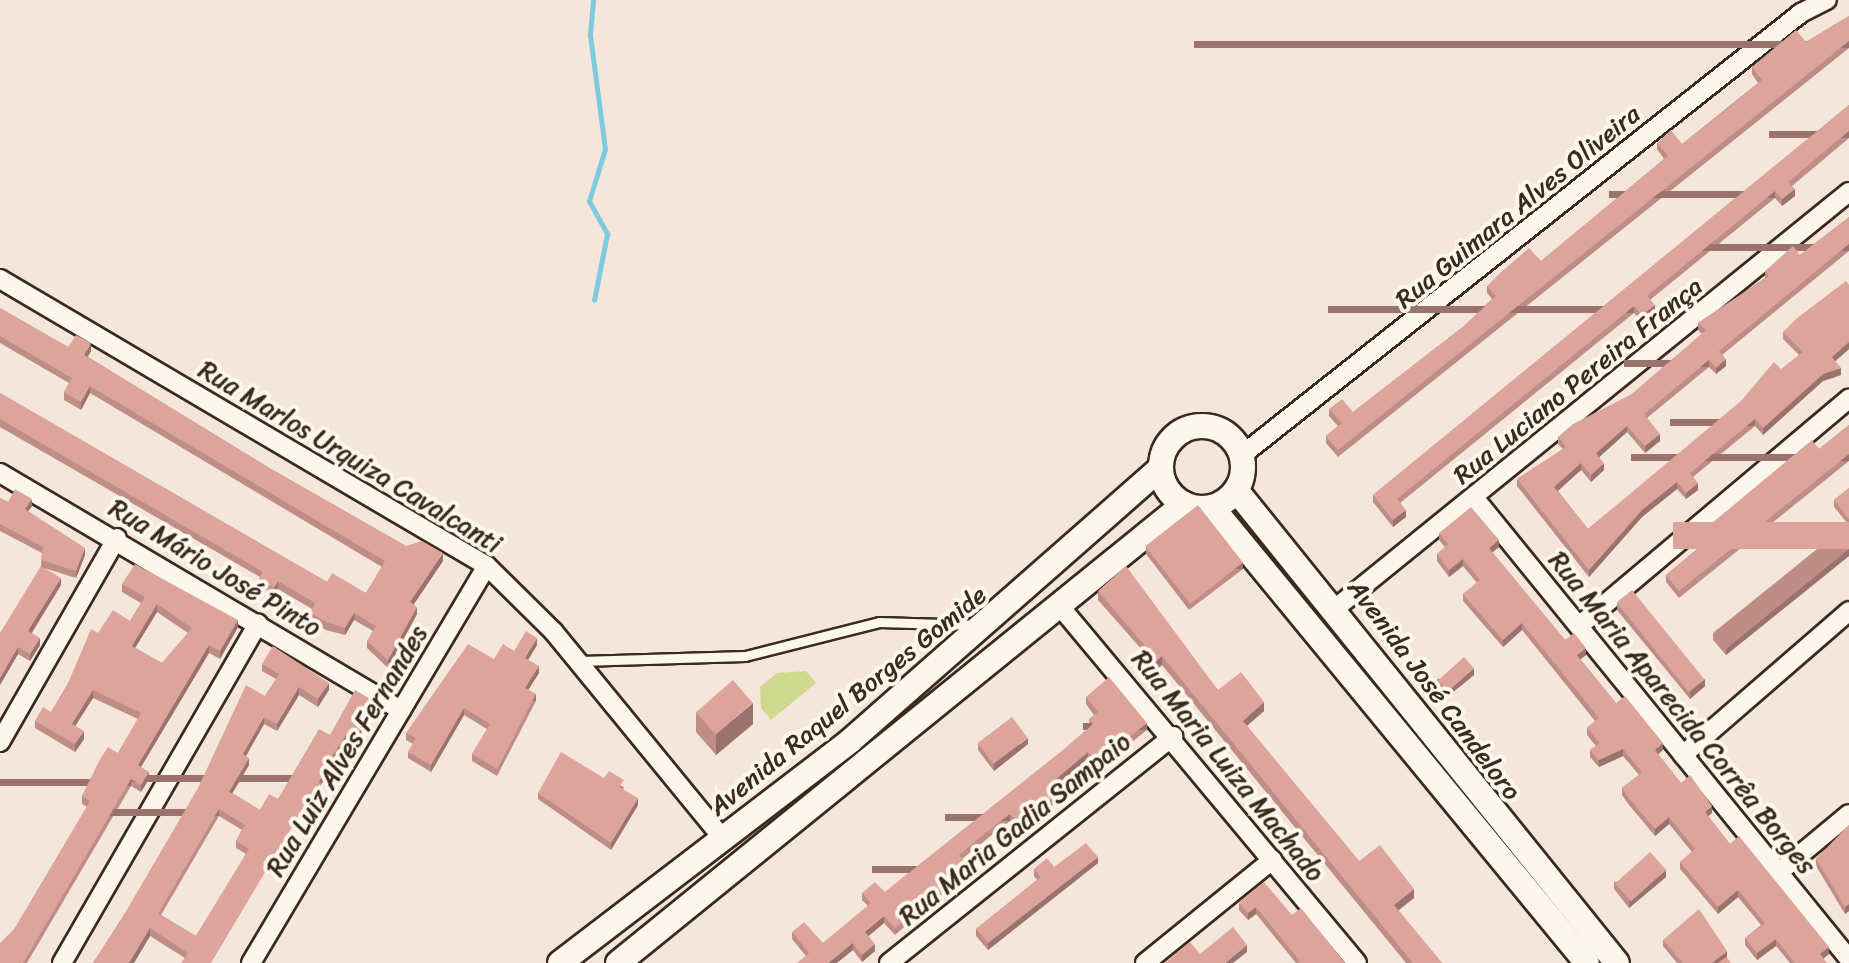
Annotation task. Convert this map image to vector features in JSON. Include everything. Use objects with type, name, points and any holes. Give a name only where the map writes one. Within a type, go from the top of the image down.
[{"type":"street","name":"Rua Guimara Alves Oliveira","points":[[1242,455],[1801,13],[1827,0]]},
{"type":"street","name":"Rua Luciano Pereira França","points":[[1337,607],[1476,500],[1849,192]]},
{"type":"street","name":"Rua Marlos Urquiza Cavalcanti","points":[[0,279],[487,566],[578,661],[723,839]]},
{"type":"street","points":[[1579,626],[1849,399]]},
{"type":"street","points":[[1195,426],[1219,429],[1242,455],[1236,490],[1212,507],[1184,504],[1167,490],[1160,469],[1174,436],[1195,426]]},
{"type":"street","name":"Avenida Raquel Borges Gomide","points":[[574,959],[984,626],[1160,469]]},
{"type":"street","name":"Rua Mário José Pinto","points":[[0,473],[117,538],[401,710]]},
{"type":"street","name":"Avenida José Candeloro","points":[[1236,490],[1337,607],[1432,741],[1617,963]]},
{"type":"street","name":"Rua Maria Aparecida Corrêa Borges","points":[[1476,500],[1849,959]]},
{"type":"street","points":[[618,963],[1184,504]]},
{"type":"street","name":"Avenida José Candeloro","points":[[1212,507],[1587,963]]},
{"type":"street","points":[[0,742],[117,538]]},
{"type":"street","name":"Rua Luiz Alves Fernandes","points":[[251,963],[487,566]]},
{"type":"street","name":"Rua Maria Luiza Machado","points":[[1058,604],[1173,736],[1357,963]]},
{"type":"street","points":[[1683,755],[1849,611]]},
{"type":"street","points":[[62,963],[258,624]]},
{"type":"street","name":"Rua Maria Gadia Sampaio","points":[[889,963],[1173,736]]},
{"type":"street","points":[[1778,873],[1849,814]]},
{"type":"street","points":[[1145,963],[1272,860]]},
{"type":"lane","points":[[578,661],[745,656],[879,622],[984,626]]},
{"type":"green space","points":[[806,671],[816,683],[771,720],[761,708],[760,687],[777,673]]},
{"type":"building","points":[[1849,16],[1849,41],[1338,450],[1326,436],[1342,423],[1329,409],[1342,399],[1353,412],[1464,326],[1496,296],[1487,286],[1529,248],[1541,261],[1668,156],[1657,143],[1671,130],[1682,144],[1762,80],[1752,67],[1796,30],[1806,42]]},
{"type":"building","points":[[1849,105],[1849,131],[1788,182],[1795,189],[1782,199],[1775,191],[1647,296],[1655,305],[1642,315],[1634,306],[1397,499],[1406,510],[1393,520],[1373,495]]},
{"type":"building","points":[[1849,217],[1849,244],[1719,351],[1726,359],[1716,368],[1709,360],[1644,414],[1660,434],[1645,446],[1627,426],[1596,453],[1604,463],[1591,475],[1581,463],[1554,487],[1588,529],[1741,401],[1774,362],[1781,369],[1803,352],[1783,332],[1846,281],[1849,285],[1849,342],[1832,357],[1841,368],[1823,374],[1763,428],[1755,419],[1690,473],[1698,483],[1686,493],[1677,482],[1642,510],[1589,570],[1517,479],[1566,447],[1558,437],[1573,424],[1632,394],[1706,330],[1698,323],[1769,276],[1765,271],[1793,246],[1800,255]]},
{"type":"building","points":[[0,308],[68,347],[76,335],[91,343],[84,355],[271,469],[406,546],[422,541],[443,553],[410,602],[417,607],[388,660],[367,641],[376,626],[354,613],[345,628],[326,622],[310,613],[315,603],[278,581],[274,588],[259,579],[263,572],[0,419],[0,393],[327,582],[332,573],[366,593],[385,561],[90,386],[81,402],[64,392],[72,378],[0,336]]},
{"type":"building","points":[[1849,425],[1849,454],[1679,591],[1666,575],[1713,537],[1706,528],[1812,440],[1819,449]]},
{"type":"building","points":[[1849,488],[1849,519],[1834,500]]},
{"type":"building","points":[[15,489],[32,499],[25,509],[85,548],[76,571],[41,560],[43,547],[0,524],[0,498],[8,502]]},
{"type":"building","points":[[1198,505],[1243,563],[1190,604],[1145,546]]},
{"type":"building","points":[[1471,507],[1499,540],[1489,548],[1565,640],[1574,633],[1586,648],[1577,655],[1589,671],[1616,703],[1625,696],[1663,743],[1655,750],[1681,783],[1690,775],[1712,806],[1705,812],[1730,844],[1739,836],[1829,947],[1820,954],[1827,963],[1795,963],[1776,939],[1757,953],[1745,938],[1765,923],[1738,890],[1718,907],[1680,862],[1695,849],[1669,817],[1655,829],[1629,798],[1622,788],[1642,772],[1623,749],[1599,760],[1590,750],[1600,743],[1587,728],[1599,718],[1522,623],[1503,640],[1463,594],[1480,580],[1463,559],[1449,570],[1437,554],[1448,544],[1439,533]]},
{"type":"building","points":[[1673,522],[1849,522],[1849,549],[1673,549]]},
{"type":"building","points":[[135,564],[238,620],[220,651],[209,645],[138,765],[149,772],[141,785],[131,779],[23,963],[0,963],[0,943],[15,928],[90,801],[82,796],[99,761],[108,747],[118,753],[141,713],[93,690],[72,724],[84,731],[75,744],[35,721],[43,707],[51,712],[66,688],[91,629],[98,633],[113,610],[130,621],[145,597],[122,584]],"holes":[[[157,604],[192,628],[162,663],[132,646]]]},
{"type":"building","points":[[41,566],[61,578],[28,631],[40,638],[30,654],[18,647],[0,678],[0,633]]},
{"type":"building","points":[[1126,566],[1218,690],[1241,672],[1264,702],[1243,721],[1359,861],[1380,845],[1414,889],[1394,905],[1442,963],[1413,963],[1162,656],[1152,665],[1142,652],[1147,648],[1098,591]]},
{"type":"building","points":[[1632,590],[1704,679],[1689,692],[1616,603]]},
{"type":"building","points":[[526,631],[537,638],[525,658],[539,666],[525,688],[536,694],[497,769],[472,754],[490,724],[464,708],[431,765],[408,752],[416,738],[406,733],[468,644],[494,659],[503,644],[514,651]]},
{"type":"building","points":[[273,646],[329,683],[318,699],[299,687],[277,724],[264,717],[243,754],[249,758],[229,792],[260,810],[269,794],[278,799],[319,729],[330,735],[355,690],[374,701],[354,740],[346,735],[330,760],[341,767],[332,781],[323,775],[211,963],[181,963],[188,953],[150,928],[129,963],[93,963],[198,788],[246,685],[265,696],[279,674],[262,664]],"holes":[[[219,809],[245,825],[236,841],[249,849],[196,936],[158,914]]]},
{"type":"building","points":[[1464,657],[1474,668],[1448,692],[1438,680]]},
{"type":"building","points":[[1109,677],[1147,723],[1097,763],[1088,752],[1055,780],[1063,790],[1019,825],[1010,814],[993,827],[959,855],[967,866],[895,928],[884,916],[865,932],[875,944],[862,955],[853,943],[828,963],[797,963],[809,953],[792,932],[804,922],[823,943],[871,903],[862,893],[875,882],[885,892],[1062,751],[1093,724],[1089,719],[1098,712],[1086,697]]},
{"type":"building","points":[[733,680],[753,703],[716,735],[696,712]]},
{"type":"building","points":[[1012,717],[1028,738],[993,764],[978,743]]},
{"type":"building","points":[[561,752],[604,778],[609,771],[624,780],[619,787],[638,798],[611,843],[538,793]]},
{"type":"building","points":[[1849,825],[1849,904],[1845,907],[1816,859]]},
{"type":"building","points":[[1086,843],[1098,857],[988,943],[976,929],[1041,877],[1034,869],[1047,858],[1054,867]]},
{"type":"building","points":[[1650,852],[1666,870],[1631,901],[1615,883]]},
{"type":"building","points":[[1264,882],[1292,915],[1301,908],[1345,963],[1297,963],[1300,961],[1256,907],[1248,913],[1239,903]]},
{"type":"building","points":[[1699,909],[1727,951],[1712,963],[1683,963],[1663,940]]},
{"type":"building","points":[[1233,927],[1247,945],[1225,963],[1165,963],[1190,942],[1200,954]]},
{"type":"waterway","points":[[593,0],[590,35],[605,149],[589,201],[607,234],[594,300]]}]
